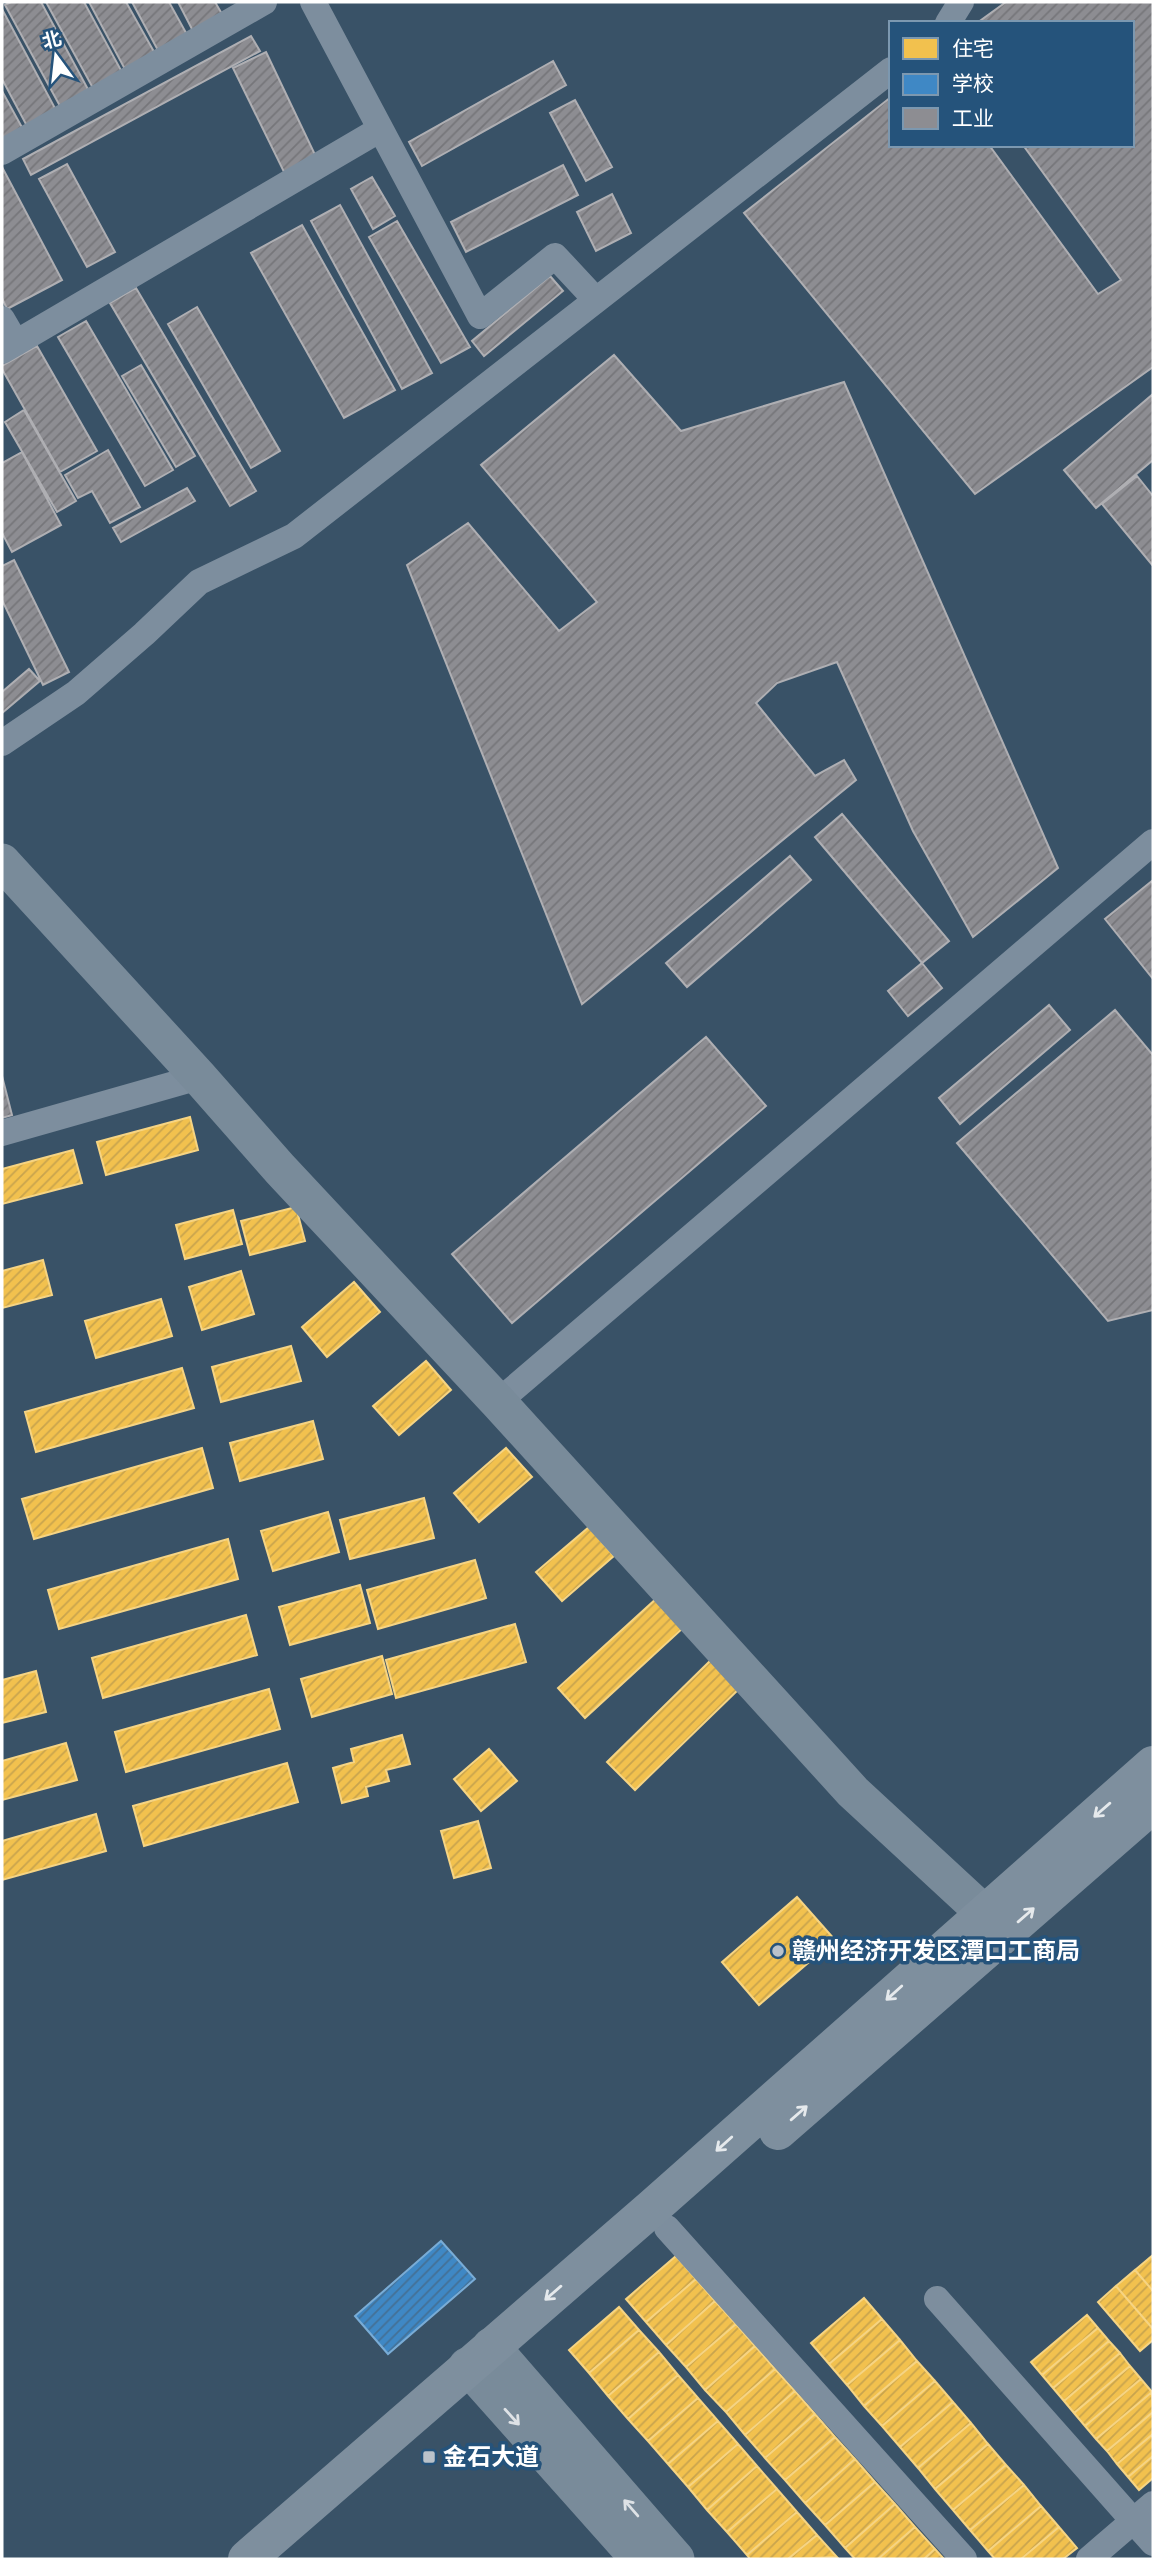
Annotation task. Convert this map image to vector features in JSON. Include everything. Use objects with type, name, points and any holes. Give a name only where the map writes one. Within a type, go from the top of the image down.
[{"type":"highway","points":[[285,2559],[652,2208],[1153,1765]]},
{"type":"highway","points":[[247,2559],[487,2366],[667,2228],[1153,1804]]},
{"type":"main road","points":[[2,862],[853,1793],[984,1913]]},
{"type":"main road","points":[[487,2366],[639,2559]]},
{"type":"main road","points":[[487,2366],[676,2559]]},
{"type":"street","points":[[2,152],[264,2]]},
{"type":"street","points":[[313,2],[480,316],[555,256],[596,300]]},
{"type":"street","points":[[949,21],[961,2]]},
{"type":"street","points":[[2,743],[76,693],[199,582],[294,536],[889,72]]},
{"type":"street","points":[[2,319],[9,347],[379,130]]},
{"type":"street","points":[[498,1402],[1153,842]]},
{"type":"street","points":[[2,1133],[199,1077]]},
{"type":"street","points":[[667,2228],[964,2559]]},
{"type":"street","points":[[937,2299],[1143,2512],[1153,2543]]},
{"type":"street","points":[[1089,2559],[1143,2512]]},
{"type":"building: 住宅","points":[[190,1117],[198,1150],[106,1175],[97,1142]]},
{"type":"building: 住宅","points":[[73,1150],[82,1183],[2,1204],[2,1169]]},
{"type":"building: 住宅","points":[[296,1207],[305,1241],[250,1255],[241,1221]]},
{"type":"building: 住宅","points":[[233,1210],[242,1244],[185,1259],[176,1225]]},
{"type":"building: 住宅","points":[[43,1260],[52,1295],[2,1308],[2,1271]]},
{"type":"building: 住宅","points":[[241,1271],[254,1314],[202,1330],[189,1287]]},
{"type":"building: 住宅","points":[[354,1282],[380,1312],[327,1357],[302,1327]]},
{"type":"building: 住宅","points":[[161,1299],[172,1336],[96,1358],[85,1321]]},
{"type":"building: 住宅","points":[[291,1346],[301,1381],[221,1402],[212,1367]]},
{"type":"building: 住宅","points":[[426,1361],[451,1390],[399,1435],[373,1406]]},
{"type":"building: 住宅","points":[[182,1368],[194,1408],[36,1452],[25,1412]]},
{"type":"building: 住宅","points":[[313,1421],[323,1459],[240,1481],[230,1443]]},
{"type":"building: 住宅","points":[[202,1448],[213,1488],[34,1539],[22,1499]]},
{"type":"building: 住宅","points":[[506,1448],[532,1477],[479,1522],[454,1493]]},
{"type":"building: 住宅","points":[[424,1498],[434,1538],[350,1559],[340,1520]]},
{"type":"building: 住宅","points":[[328,1512],[339,1552],[273,1571],[261,1531]]},
{"type":"building: 住宅","points":[[589,1527],[614,1556],[562,1601],[536,1572]]},
{"type":"building: 住宅","points":[[228,1539],[238,1579],[59,1629],[48,1590]]},
{"type":"building: 住宅","points":[[475,1560],[486,1598],[378,1629],[367,1590]]},
{"type":"building: 住宅","points":[[360,1585],[370,1623],[290,1645],[279,1607]]},
{"type":"building: 住宅","points":[[657,1598],[684,1627],[585,1718],[558,1688]]},
{"type":"building: 住宅","points":[[246,1615],[257,1655],[103,1698],[92,1658]]},
{"type":"building: 住宅","points":[[515,1624],[526,1662],[396,1698],[386,1660]]},
{"type":"building: 住宅","points":[[382,1656],[392,1694],[312,1717],[301,1679]]},
{"type":"building: 住宅","points":[[712,1659],[740,1688],[635,1790],[607,1762]]},
{"type":"building: 住宅","points":[[36,1671],[46,1712],[2,1723],[2,1680]]},
{"type":"building: 住宅","points":[[269,1689],[280,1729],[126,1772],[115,1732]]},
{"type":"building: 住宅","points":[[402,1735],[410,1764],[386,1770],[389,1781],[366,1787],[368,1796],[342,1803],[333,1768],[354,1762],[351,1749]]},
{"type":"building: 住宅","points":[[66,1743],[77,1780],[2,1800],[2,1761]]},
{"type":"building: 住宅","points":[[489,1749],[517,1781],[481,1811],[454,1779]]},
{"type":"building: 住宅","points":[[287,1763],[298,1802],[144,1846],[133,1806]]},
{"type":"building: 住宅","points":[[96,1814],[106,1851],[2,1880],[2,1841]]},
{"type":"building: 住宅","points":[[478,1821],[491,1868],[454,1878],[441,1831]]},
{"type":"building: 住宅","name":"赣州经济开发区潭口工商局","points":[[797,1897],[835,1940],[759,2005],[722,1962]]},
{"type":"building: 住宅","points":[[1153,2255],[1153,2291],[1135,2270]]},
{"type":"building: 住宅","points":[[676,2256],[696,2279],[646,2322],[626,2299]]},
{"type":"building: 住宅","points":[[1135,2270],[1153,2291],[1153,2329],[1116,2286]]},
{"type":"building: 住宅","points":[[696,2279],[715,2301],[666,2345],[646,2322]]},
{"type":"building: 住宅","points":[[1116,2286],[1153,2329],[1153,2340],[1140,2351],[1098,2302]]},
{"type":"building: 住宅","points":[[864,2298],[882,2319],[829,2364],[811,2343]]},
{"type":"building: 住宅","points":[[715,2301],[736,2324],[686,2367],[666,2345]]},
{"type":"building: 住宅","points":[[619,2307],[639,2330],[589,2373],[569,2350]]},
{"type":"building: 住宅","points":[[1087,2315],[1098,2328],[1042,2375],[1031,2362]]},
{"type":"building: 住宅","points":[[882,2319],[900,2340],[847,2385],[829,2364]]},
{"type":"building: 住宅","points":[[736,2324],[755,2346],[705,2390],[686,2367]]},
{"type":"building: 住宅","points":[[1098,2328],[1109,2341],[1053,2388],[1042,2375]]},
{"type":"building: 住宅","points":[[639,2330],[659,2352],[608,2396],[589,2373]]},
{"type":"building: 住宅","points":[[900,2340],[917,2361],[864,2406],[847,2385]]},
{"type":"building: 住宅","points":[[1109,2341],[1120,2353],[1064,2401],[1053,2388]]},
{"type":"building: 住宅","points":[[755,2346],[775,2369],[726,2412],[705,2390]]},
{"type":"building: 住宅","points":[[659,2352],[678,2375],[628,2419],[608,2396]]},
{"type":"building: 住宅","points":[[1120,2353],[1130,2366],[1074,2413],[1064,2401]]},
{"type":"building: 住宅","points":[[917,2361],[935,2381],[882,2426],[864,2406]]},
{"type":"building: 住宅","points":[[1130,2366],[1141,2379],[1085,2426],[1074,2413]]},
{"type":"building: 住宅","points":[[775,2369],[795,2391],[745,2435],[726,2412]]},
{"type":"building: 住宅","points":[[678,2375],[698,2398],[648,2441],[628,2419]]},
{"type":"building: 住宅","points":[[1141,2379],[1152,2392],[1096,2439],[1085,2426]]},
{"type":"building: 住宅","points":[[935,2381],[953,2402],[900,2447],[882,2426]]},
{"type":"building: 住宅","points":[[795,2391],[815,2414],[765,2458],[745,2435]]},
{"type":"building: 住宅","points":[[1152,2392],[1153,2412],[1107,2451],[1096,2439]]},
{"type":"building: 住宅","points":[[698,2398],[718,2421],[668,2464],[648,2441]]},
{"type":"building: 住宅","points":[[953,2402],[971,2423],[918,2468],[900,2447]]},
{"type":"building: 住宅","points":[[1153,2412],[1153,2434],[1117,2464],[1107,2451]]},
{"type":"building: 住宅","points":[[815,2414],[835,2437],[785,2480],[765,2458]]},
{"type":"building: 住宅","points":[[718,2421],[738,2444],[688,2487],[668,2464]]},
{"type":"building: 住宅","points":[[971,2423],[988,2444],[935,2489],[918,2468]]},
{"type":"building: 住宅","points":[[1153,2434],[1153,2456],[1128,2477],[1117,2464]]},
{"type":"building: 住宅","points":[[835,2437],[855,2459],[805,2503],[785,2480]]},
{"type":"building: 住宅","points":[[738,2444],[757,2466],[707,2510],[688,2487]]},
{"type":"building: 住宅","points":[[988,2444],[1006,2465],[953,2510],[935,2489]]},
{"type":"building: 住宅","points":[[1153,2456],[1153,2478],[1139,2490],[1128,2477]]},
{"type":"building: 住宅","points":[[855,2459],[875,2482],[825,2525],[805,2503]]},
{"type":"building: 住宅","points":[[1006,2465],[1024,2485],[970,2530],[953,2510]]},
{"type":"building: 住宅","points":[[757,2466],[777,2489],[727,2532],[707,2510]]},
{"type":"building: 住宅","points":[[875,2482],[895,2504],[845,2548],[825,2525]]},
{"type":"building: 住宅","points":[[1024,2485],[1041,2506],[988,2551],[970,2530]]},
{"type":"building: 住宅","points":[[777,2489],[797,2512],[747,2555],[727,2532]]},
{"type":"building: 住宅","points":[[895,2504],[915,2527],[878,2559],[855,2559],[845,2548]]},
{"type":"building: 住宅","points":[[1041,2506],[1059,2527],[1021,2559],[995,2559],[988,2551]]},
{"type":"building: 住宅","points":[[797,2512],[817,2535],[788,2559],[750,2559],[747,2555]]},
{"type":"building: 住宅","points":[[915,2527],[935,2549],[924,2559],[878,2559]]},
{"type":"building: 住宅","points":[[1059,2527],[1077,2548],[1063,2559],[1021,2559]]},
{"type":"building: 住宅","points":[[817,2535],[837,2557],[788,2559]]},
{"type":"building: 住宅","points":[[935,2549],[944,2559],[924,2559]]},
{"type":"building: 学校","points":[[441,2241],[475,2279],[388,2354],[355,2316]]},
{"type":"building: 工业","points":[[11,2],[41,2],[90,93],[61,108],[5,5]]},
{"type":"building: 工业","points":[[46,2],[84,2],[123,74],[94,90]]},
{"type":"building: 工业","points":[[89,2],[126,2],[157,57],[127,73]]},
{"type":"building: 工业","points":[[132,2],[169,2],[190,40],[161,56]]},
{"type":"building: 工业","points":[[178,2],[215,2],[225,19],[195,35]]},
{"type":"building: 工业","points":[[1006,2],[1153,2],[1153,367],[975,494],[744,213],[889,99],[889,147],[990,147],[1098,294],[1121,280],[1024,147],[1134,147],[1134,21],[980,21]]},
{"type":"building: 工业","points":[[2,9],[57,112],[28,128],[2,79]]},
{"type":"building: 工业","points":[[251,36],[260,51],[31,175],[23,159]]},
{"type":"building: 工业","points":[[266,52],[318,161],[286,176],[233,68]]},
{"type":"building: 工业","points":[[553,61],[566,85],[422,166],[409,142]]},
{"type":"building: 工业","points":[[2,91],[24,131],[2,143]]},
{"type":"building: 工业","points":[[575,100],[612,167],[586,181],[550,113]]},
{"type":"building: 工业","points":[[67,164],[115,252],[87,267],[39,179]]},
{"type":"building: 工业","points":[[563,165],[578,195],[466,252],[451,222]]},
{"type":"building: 工业","points":[[2,167],[62,280],[7,309],[2,298]]},
{"type":"building: 工业","points":[[372,177],[395,216],[373,229],[351,189]]},
{"type":"building: 工业","points":[[612,194],[631,233],[596,251],[577,212]]},
{"type":"building: 工业","points":[[340,205],[432,373],[402,389],[311,221]]},
{"type":"building: 工业","points":[[397,221],[470,347],[441,363],[369,237]]},
{"type":"building: 工业","points":[[302,225],[395,390],[344,418],[251,253]]},
{"type":"building: 工业","points":[[550,276],[563,291],[484,356],[472,341]]},
{"type":"building: 工业","points":[[136,288],[256,491],[230,506],[110,303]]},
{"type":"building: 工业","points":[[197,307],[280,451],[251,468],[168,324]]},
{"type":"building: 工业","points":[[86,321],[173,470],[145,486],[58,337]]},
{"type":"building: 工业","points":[[37,346],[97,451],[60,472],[2,369],[2,366]]},
{"type":"building: 工业","points":[[614,355],[681,431],[844,382],[1058,868],[973,937],[913,831],[837,662],[777,683],[756,703],[815,776],[844,760],[856,780],[582,1004],[407,565],[468,523],[559,631],[597,602],[481,465]]},
{"type":"building: 工业","points":[[141,365],[195,456],[176,467],[122,376]]},
{"type":"building: 工业","points":[[1153,394],[1153,460],[1096,508],[1064,470]]},
{"type":"building: 工业","points":[[24,410],[76,501],[57,512],[5,422]]},
{"type":"building: 工业","points":[[108,450],[140,507],[110,523],[92,491],[78,498],[65,475]]},
{"type":"building: 工业","points":[[22,452],[61,525],[12,552],[2,533],[2,463]]},
{"type":"building: 工业","points":[[1137,476],[1153,496],[1153,566],[1102,504]]},
{"type":"building: 工业","points":[[187,488],[195,501],[121,542],[113,528]]},
{"type":"building: 工业","points":[[14,560],[69,672],[43,685],[2,600],[2,566]]},
{"type":"building: 工业","points":[[29,669],[40,681],[2,713],[2,692]]},
{"type":"building: 工业","points":[[842,814],[949,941],[922,963],[815,837]]},
{"type":"building: 工业","points":[[790,856],[811,880],[687,987],[666,963]]},
{"type":"building: 工业","points":[[1153,880],[1153,979],[1105,919]]},
{"type":"building: 工业","points":[[922,963],[942,988],[908,1016],[888,991]]},
{"type":"building: 工业","points":[[1049,1005],[1070,1030],[960,1124],[939,1098]]},
{"type":"building: 工业","points":[[1115,1010],[1153,1055],[1153,1310],[1108,1321],[957,1143]]},
{"type":"building: 工业","points":[[706,1037],[766,1106],[512,1323],[452,1254]]},
{"type":"building: 工业","points":[[2,1076],[12,1115],[2,1118]]},
{"type":"place","name":"赣州经济开发区潭口工商局","points":[[778,1951]]},
{"type":"place","name":"金石大道","points":[[429,2457]]}]
